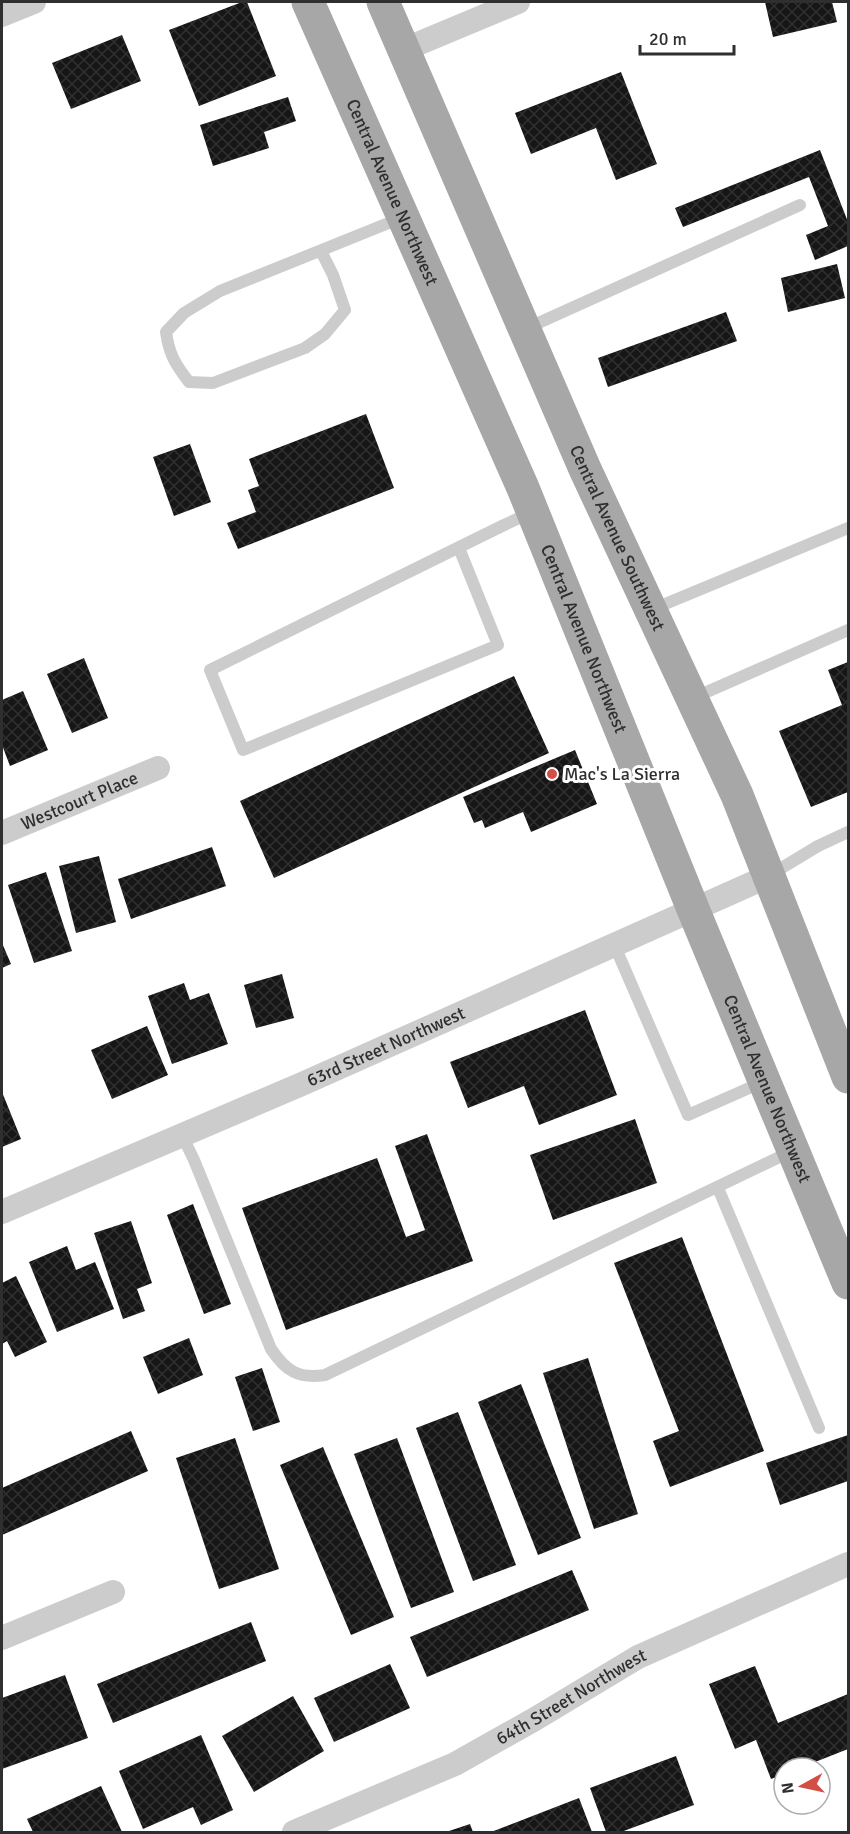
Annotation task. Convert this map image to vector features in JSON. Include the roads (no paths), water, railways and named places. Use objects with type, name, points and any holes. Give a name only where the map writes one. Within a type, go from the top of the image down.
[{"type":"main road","name":"Central Avenue Northwest","points":[[308,2],[533,511],[693,909],[849,1283]]},
{"type":"main road","name":"Central Avenue Southwest","points":[[383,2],[585,469],[737,795],[849,1077]]},
{"type":"street","points":[[2,15],[34,2]]},
{"type":"street","points":[[403,50],[518,2]]},
{"type":"street","name":"Westcourt Place","points":[[2,833],[158,768]]},
{"type":"street","name":"63rd Street Northwest","points":[[2,1212],[302,1084],[769,876]]},
{"type":"street","name":"64th Street Northwest","points":[[294,1833],[454,1764],[535,1719],[638,1657],[849,1564]]},
{"type":"street","points":[[2,1638],[113,1592]]},
{"type":"lane","points":[[524,329],[800,205]]},
{"type":"lane","points":[[321,251],[333,275],[345,310],[325,334],[305,348],[213,383],[189,382],[169,351],[166,332],[184,313],[220,291],[405,217]]},
{"type":"lane","points":[[459,548],[498,645],[243,750],[210,670],[533,511]]},
{"type":"lane","points":[[651,610],[849,528]]},
{"type":"lane","points":[[692,698],[849,630]]},
{"type":"lane","points":[[769,876],[818,846],[849,832]]},
{"type":"lane","points":[[614,944],[687,1116],[764,1082]]},
{"type":"lane","points":[[182,1135],[271,1349],[279,1361],[292,1372],[311,1377],[325,1375],[793,1151]]},
{"type":"lane","points":[[718,1188],[819,1428]]},
{"type":"place","name":"Mac's La Sierra","points":[[552,774]]}]
